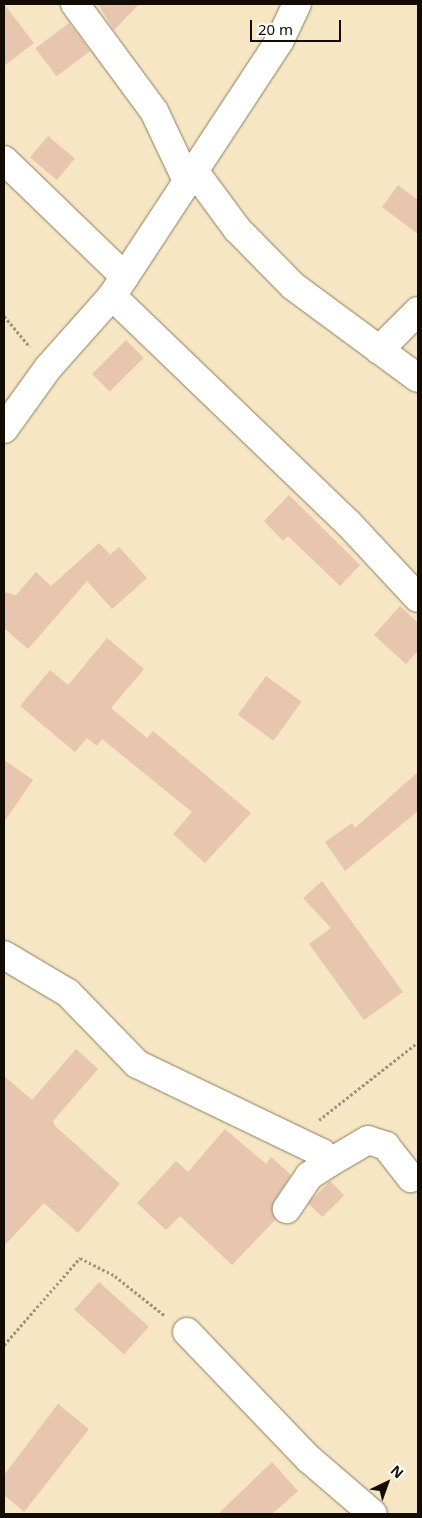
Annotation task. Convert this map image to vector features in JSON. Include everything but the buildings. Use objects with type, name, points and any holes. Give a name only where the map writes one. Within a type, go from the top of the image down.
[{"type":"street","points":[[75,4],[154,111],[192,177],[237,229],[293,286],[418,378]]},
{"type":"street","points":[[4,429],[48,368],[119,287],[279,42],[297,4]]},
{"type":"street","points":[[4,160],[119,287],[349,524],[418,598]]},
{"type":"street","points":[[379,350],[418,311]]},
{"type":"street","points":[[4,955],[68,993],[137,1064],[322,1153],[329,1163]]},
{"type":"street","points":[[287,1209],[309,1176],[368,1140],[386,1146],[411,1178]]},
{"type":"street","points":[[187,1332],[309,1459],[373,1514]]},
{"type":"path","points":[[4,316],[48,368]]},
{"type":"path","points":[[302,1144],[315,1123],[355,1088],[418,1042]]},
{"type":"path","points":[[4,1344],[80,1258],[115,1276],[187,1332]]}]
